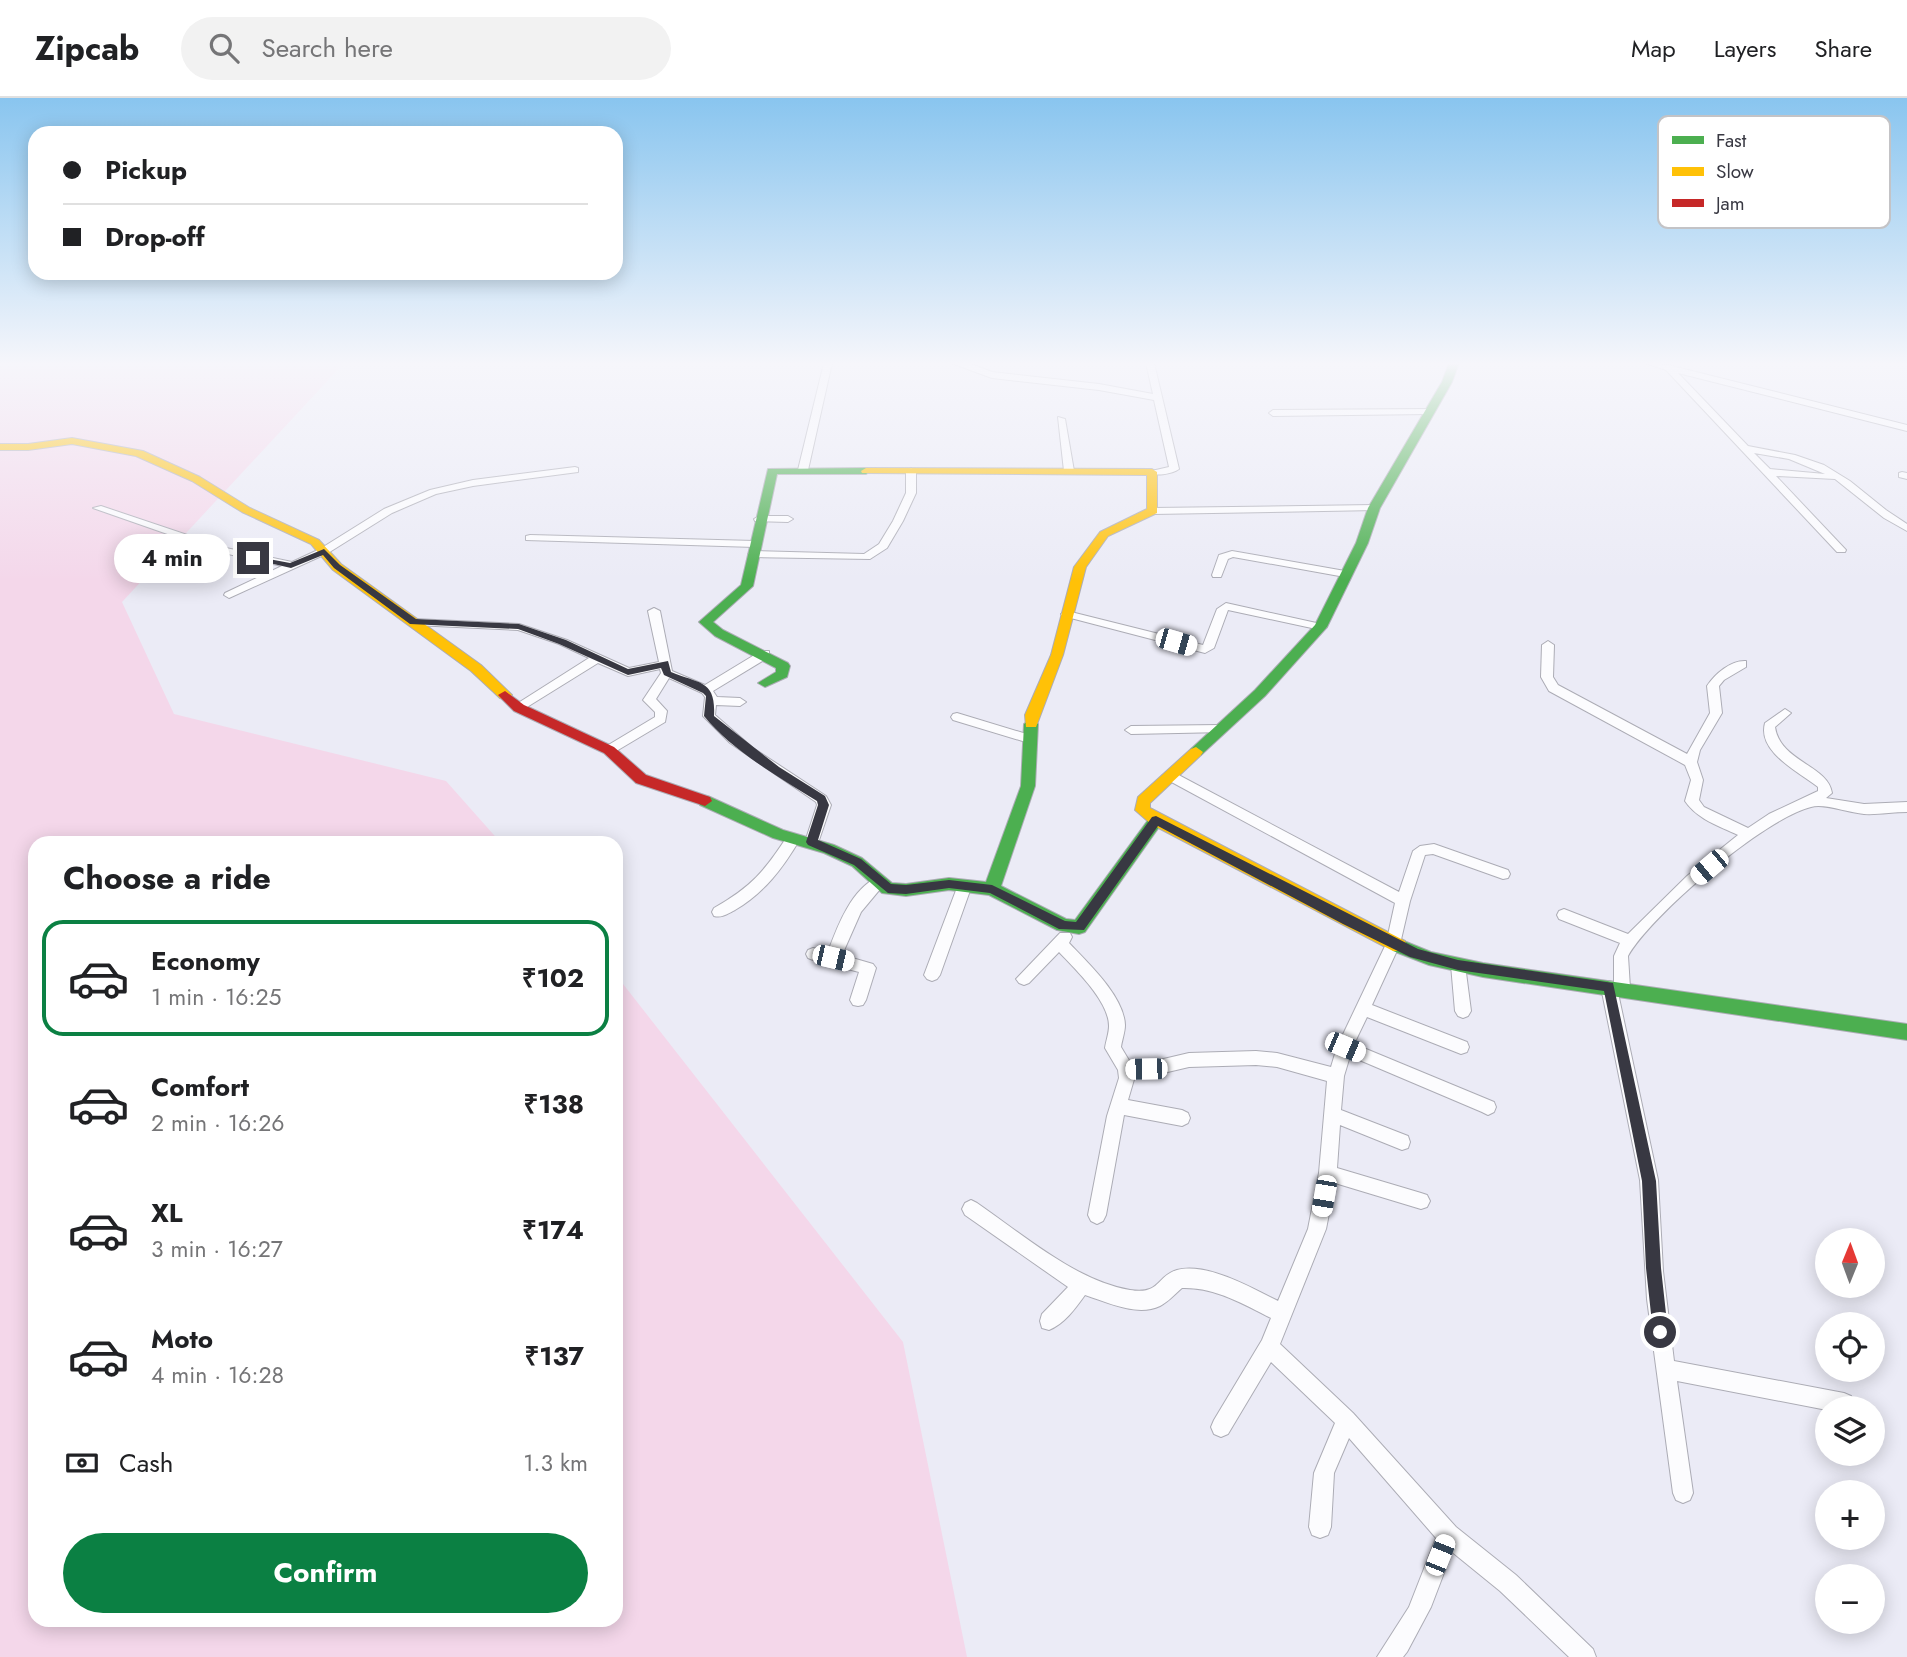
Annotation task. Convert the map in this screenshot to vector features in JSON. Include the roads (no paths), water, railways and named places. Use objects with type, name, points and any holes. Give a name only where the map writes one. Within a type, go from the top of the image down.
[{"type":"street","points":[[803,470],[811,436]]},
{"type":"street","points":[[1064,436],[1069,471]]},
{"type":"street","points":[[765,683],[782,674],[785,669],[765,654],[713,630],[705,622],[747,586],[772,471],[1152,472],[1174,469],[1167,436]]},
{"type":"street","points":[[1415,436],[1374,508],[1366,533],[1321,627],[1260,693],[1141,807],[1145,814],[1415,953],[1458,965],[1907,1032]]},
{"type":"street","points":[[1733,436],[1841,551]]},
{"type":"street","points":[[0,447],[28,447],[72,441],[139,453],[196,479],[246,510],[315,542],[337,567],[482,672],[519,708],[609,750],[641,779],[697,797],[793,839],[812,842],[858,862],[879,882],[897,890],[935,884],[992,889],[1072,927]]},
{"type":"street","points":[[1746,449],[1797,456],[1836,477],[1857,491],[1885,517],[1907,528]]},
{"type":"street","points":[[229,595],[324,551],[388,511],[433,492],[473,483],[575,470]]},
{"type":"street","points":[[530,538],[866,557],[883,546],[898,521],[911,493],[911,471]]},
{"type":"street","points":[[1152,472],[1153,511]]},
{"type":"street","points":[[1768,472],[1836,477]]},
{"type":"street","points":[[98,508],[223,550],[291,565]]},
{"type":"street","points":[[992,889],[1028,786],[1032,715],[1057,656],[1080,567],[1104,534],[1153,511],[1374,508]]},
{"type":"street","points":[[1885,517],[1907,520]]},
{"type":"street","points":[[760,519],[788,519]]},
{"type":"street","points":[[1217,575],[1223,557],[1232,554],[1345,574]]},
{"type":"street","points":[[1067,614],[1205,649],[1208,648],[1222,609],[1226,606],[1321,627]]},
{"type":"street","points":[[609,750],[661,719],[661,710],[649,700],[666,668],[654,611]]},
{"type":"street","points":[[414,622],[519,627],[563,642],[628,672],[666,668],[708,696],[740,702]]},
{"type":"street","points":[[1548,645],[1546,677],[1553,688],[1691,762]]},
{"type":"street","points":[[708,696],[765,654]]},
{"type":"street","points":[[519,708],[596,659]]},
{"type":"street","points":[[1742,664],[1716,681],[1712,691],[1716,713],[1693,750],[1691,762],[1698,780],[1692,804],[1748,834]]},
{"type":"street","points":[[708,696],[709,716],[720,728],[775,770],[821,799],[824,805],[812,842]]},
{"type":"street","points":[[1683,1493],[1653,1268],[1649,1181],[1629,1077],[1615,1027],[1616,988],[1621,956],[1631,941],[1671,899],[1748,834],[1770,819],[1813,801],[1825,793],[1824,785],[1782,752],[1769,733],[1769,726],[1785,713]]},
{"type":"street","points":[[957,717],[1029,739]]},
{"type":"street","points":[[1130,730],[1221,729]]},
{"type":"street","points":[[1171,776],[1403,901]]},
{"type":"street","points":[[1813,801],[1864,809],[1907,807]]},
{"type":"street","points":[[1024,979],[1072,927],[1084,923],[1156,820]]},
{"type":"street","points":[[719,912],[753,893],[770,877],[793,839]]},
{"type":"street","points":[[1221,1427],[1269,1347],[1317,1229],[1328,1173],[1336,1076],[1345,1047],[1393,944],[1403,901],[1423,848],[1443,852],[1503,874]]},
{"type":"street","points":[[833,958],[856,905],[879,882]]},
{"type":"street","points":[[932,975],[965,885]]},
{"type":"street","points":[[1564,915],[1631,941]]},
{"type":"street","points":[[1060,943],[1089,974],[1112,1010],[1117,1026],[1113,1048],[1126,1069],[1127,1078],[1118,1106],[1097,1215]]},
{"type":"street","points":[[813,954],[868,968],[858,1000]]},
{"type":"street","points":[[1458,965],[1463,1011]]},
{"type":"street","points":[[1365,1009],[1461,1047]]},
{"type":"street","points":[[1345,1047],[1488,1107]]},
{"type":"street","points":[[1126,1069],[1155,1068],[1189,1060],[1256,1058],[1277,1060],[1336,1076]]},
{"type":"street","points":[[1118,1106],[1182,1118]]},
{"type":"street","points":[[1332,1114],[1402,1142]]},
{"type":"street","points":[[1328,1173],[1421,1201]]},
{"type":"street","points":[[971,1209],[1081,1285],[1129,1299],[1142,1300],[1157,1298],[1178,1279],[1191,1279],[1222,1286],[1282,1313]]},
{"type":"street","points":[[1049,1321],[1067,1304],[1081,1285]]},
{"type":"street","points":[[1269,1347],[1346,1420],[1448,1535],[1508,1583],[1578,1654]]},
{"type":"street","points":[[1665,1369],[1815,1397]]},
{"type":"street","points":[[1320,1527],[1324,1473],[1346,1420]]},
{"type":"street","points":[[1388,1657],[1403,1641],[1415,1617],[1448,1535]]}]
